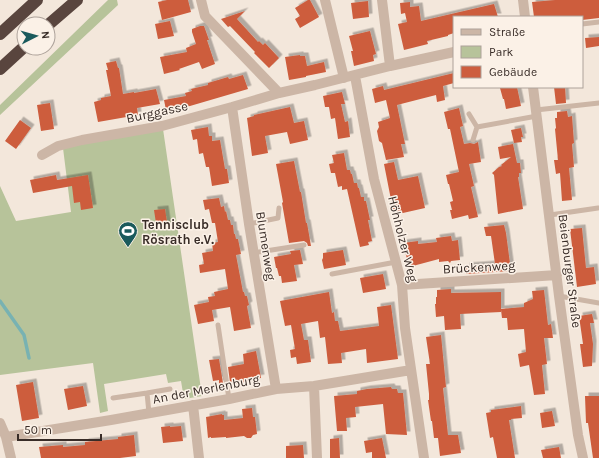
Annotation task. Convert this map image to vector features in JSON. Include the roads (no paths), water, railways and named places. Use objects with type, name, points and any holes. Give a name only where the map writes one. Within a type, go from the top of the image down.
[{"type":"highway","points":[[0,34],[37,0]]},
{"type":"highway","points":[[56,18],[77,0]]},
{"type":"highway","points":[[0,69],[16,54]]},
{"type":"street","points":[[201,0],[205,16],[279,93]]},
{"type":"street","points":[[325,0],[344,78]]},
{"type":"street","points":[[382,0],[390,66]]},
{"type":"street","points":[[523,0],[525,16]]},
{"type":"street","name":"Burggasse","points":[[42,155],[58,146],[82,140],[162,126],[279,93],[453,52]]},
{"type":"street","name":"Höhholzer Weg","points":[[355,76],[374,179],[402,285],[405,328],[424,458]]},
{"type":"street","name":"Beienburger Straße","points":[[533,88],[559,296],[578,435],[583,458]]},
{"type":"street","name":"Blumenweg","points":[[232,107],[248,224],[276,389]]},
{"type":"street","name":"Brückenweg","points":[[402,285],[557,275]]},
{"type":"street","name":"An der Merlenburg","points":[[6,437],[229,399],[276,389],[314,386],[411,370]]},
{"type":"street","points":[[314,386],[317,458]]},
{"type":"street","points":[[193,405],[199,458]]},
{"type":"street","points":[[0,423],[6,437],[11,458]]},
{"type":"lane","points":[[583,24],[599,22]]},
{"type":"lane","points":[[477,127],[536,113],[599,103]]},
{"type":"lane","points":[[468,114],[477,127]]},
{"type":"lane","points":[[473,140],[477,127]]},
{"type":"lane","points":[[248,224],[278,218],[279,208]]},
{"type":"lane","points":[[550,215],[598,208]]},
{"type":"lane","points":[[253,253],[304,245]]},
{"type":"lane","points":[[332,274],[396,262]]},
{"type":"lane","points":[[559,296],[599,303]]},
{"type":"lane","points":[[218,325],[229,399]]},
{"type":"lane","points":[[113,398],[170,389]]},
{"type":"lane","points":[[146,393],[149,413]]},
{"type":"waterway","points":[[0,301],[24,335],[29,358]]},
{"type":"place","name":"Tennisclub Rösrath e.V.","points":[[128,248]]}]
